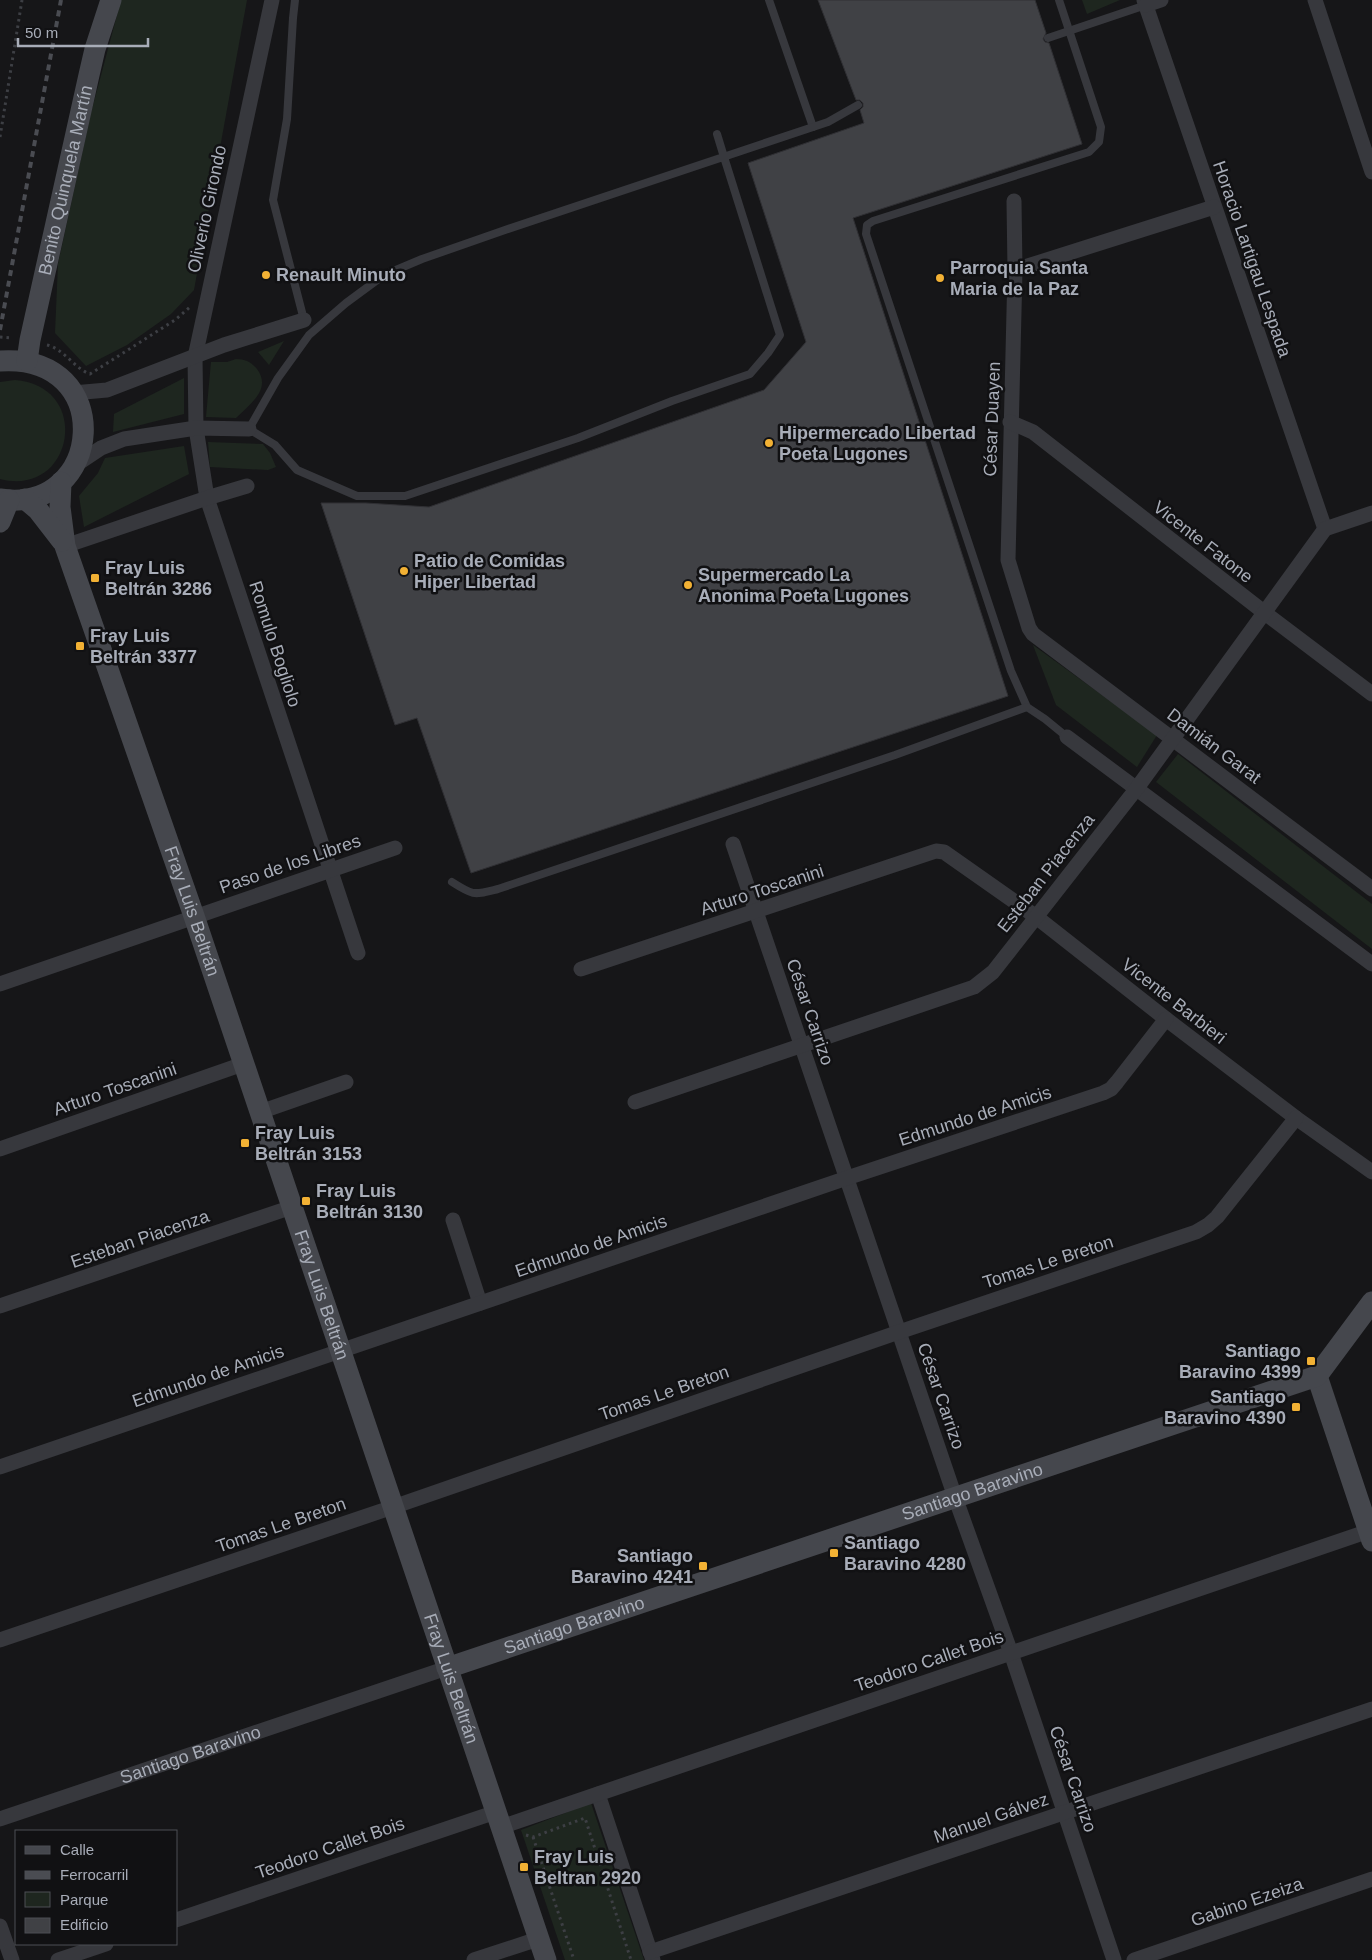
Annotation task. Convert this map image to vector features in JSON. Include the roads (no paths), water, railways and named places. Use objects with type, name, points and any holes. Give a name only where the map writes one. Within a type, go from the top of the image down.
[{"type":"main road","name":"Benito Quinquela Martín","points":[[27,361],[30,340],[95,49],[111,0]]},
{"type":"main road","points":[[0,361],[27,361],[39,364],[55,373],[73,393],[81,409],[84,429],[82,448],[68,474],[60,507],[65,546]]},
{"type":"main road","points":[[11,499],[44,494],[68,474]]},
{"type":"main road","points":[[0,522],[11,499]]},
{"type":"main road","points":[[11,499],[38,510],[65,546]]},
{"type":"main road","name":"Fray Luis Beltrán","points":[[65,546],[194,916],[546,1960]]},
{"type":"main road","points":[[1370,1536],[1316,1376],[1372,1302]]},
{"type":"main road","name":"Santiago Baravino","points":[[447,1668],[1316,1376]]},
{"type":"street","name":"Oliverio Girondo","points":[[196,428],[195,357],[272,0]]},
{"type":"street","points":[[1145,3],[1161,0]]},
{"type":"street","points":[[1315,0],[1372,172]]},
{"type":"street","name":"Horacio Lartigau Lespada","points":[[1145,3],[1325,529]]},
{"type":"street","name":"César Duayen","points":[[1014,201],[1016,270],[1010,422],[1008,560],[1029,628],[1033,634]]},
{"type":"street","points":[[1016,270],[1214,207]]},
{"type":"street","points":[[73,393],[107,390],[224,345],[304,320]]},
{"type":"street","name":"Vicente Fatone","points":[[1010,422],[1033,432],[1265,614],[1372,694]]},
{"type":"street","points":[[68,474],[113,442],[196,428],[249,429]]},
{"type":"street","name":"Romulo Bogliolo","points":[[196,428],[207,498],[358,953]]},
{"type":"street","points":[[65,546],[247,486]]},
{"type":"street","points":[[1325,529],[1372,513]]},
{"type":"street","name":"Esteban Piacenza","points":[[635,1102],[974,987],[993,972],[1136,788],[1265,614],[1325,529]]},
{"type":"street","name":"Damián Garat","points":[[1033,634],[1372,889]]},
{"type":"street","points":[[1067,737],[1372,964]]},
{"type":"street","name":"César Carrizo","points":[[733,844],[955,1497],[1011,1653],[1114,1960]]},
{"type":"street","name":"Paso de los Libres","points":[[0,984],[394,848]]},
{"type":"street","name":"Arturo Toscanini","points":[[581,970],[936,852],[944,852],[954,857]]},
{"type":"street","name":"Vicente Barbieri","points":[[954,857],[1035,916],[1296,1118],[1372,1172]]},
{"type":"street","name":"Edmundo de Amicis","points":[[0,1467],[847,1178],[1103,1093],[1111,1089],[1117,1082],[1166,1019]]},
{"type":"street","name":"Arturo Toscanini","points":[[0,1149],[243,1064]]},
{"type":"street","points":[[260,1112],[346,1082]]},
{"type":"street","name":"Tomas Le Breton","points":[[0,1640],[1196,1232],[1217,1217],[1296,1118]]},
{"type":"street","name":"Esteban Piacenza","points":[[0,1306],[292,1207]]},
{"type":"street","points":[[453,1220],[480,1303]]},
{"type":"street","name":"Teodoro Callet Bois","points":[[178,1919],[498,1820],[598,1794],[1011,1653],[1370,1536]]},
{"type":"street","name":"Santiago Baravino","points":[[0,1819],[447,1668]]},
{"type":"street","name":"Manuel Gálvez","points":[[651,1956],[1372,1709]]},
{"type":"street","points":[[598,1794],[651,1956]]},
{"type":"street","name":"Gabino Ezeiza","points":[[1134,1960],[1372,1879]]},
{"type":"street","points":[[0,1926],[12,1960]]},
{"type":"street","points":[[474,1960],[538,1939]]},
{"type":"street","points":[[58,1960],[103,1945]]},
{"type":"lane","points":[[296,0],[293,18],[287,119],[272,200],[304,320]]},
{"type":"lane","points":[[769,0],[813,127]]},
{"type":"lane","points":[[1059,0],[1101,127],[1099,142],[1089,152],[873,221],[867,225],[866,234],[1011,672],[1027,707],[1067,737]]},
{"type":"lane","points":[[1048,38],[1070,32],[1145,3]]},
{"type":"lane","points":[[717,134],[724,157],[780,335],[750,374],[672,401],[578,438],[405,496],[357,496],[297,470],[275,445],[249,429],[278,378],[309,335],[346,303],[384,275],[422,258],[505,230],[724,157],[828,122],[858,104]]},
{"type":"lane","points":[[452,882],[470,894],[498,889],[885,758],[1027,707]]},
{"type":"railway","points":[[0,330],[61,0]]},
{"type":"place","name":"Renault Minuto","points":[[266,275]]},
{"type":"place","name":"Parroquia Santa Maria de la Paz","points":[[940,278]]},
{"type":"place","name":"Hipermercado Libertad Poeta Lugones","points":[[769,443]]},
{"type":"place","name":"Patio de Comidas Hiper Libertad","points":[[404,571]]},
{"type":"place","name":"Fray Luis Beltrán 3286","points":[[95,578]]},
{"type":"place","name":"Supermercado La Anonima Poeta Lugones","points":[[688,585]]},
{"type":"place","name":"Fray Luis Beltrán 3377","points":[[80,646]]},
{"type":"place","name":"Fray Luis Beltrán 3153","points":[[245,1143]]},
{"type":"place","name":"Fray Luis Beltrán 3130","points":[[306,1201]]},
{"type":"place","name":"Santiago Baravino 4399","points":[[1311,1361]]},
{"type":"place","name":"Santiago Baravino 4390","points":[[1296,1407]]},
{"type":"place","name":"Santiago Baravino 4280","points":[[834,1553]]},
{"type":"place","name":"Santiago Baravino 4241","points":[[703,1566]]},
{"type":"place","name":"Fray Luis Beltran 2920","points":[[524,1867]]}]
